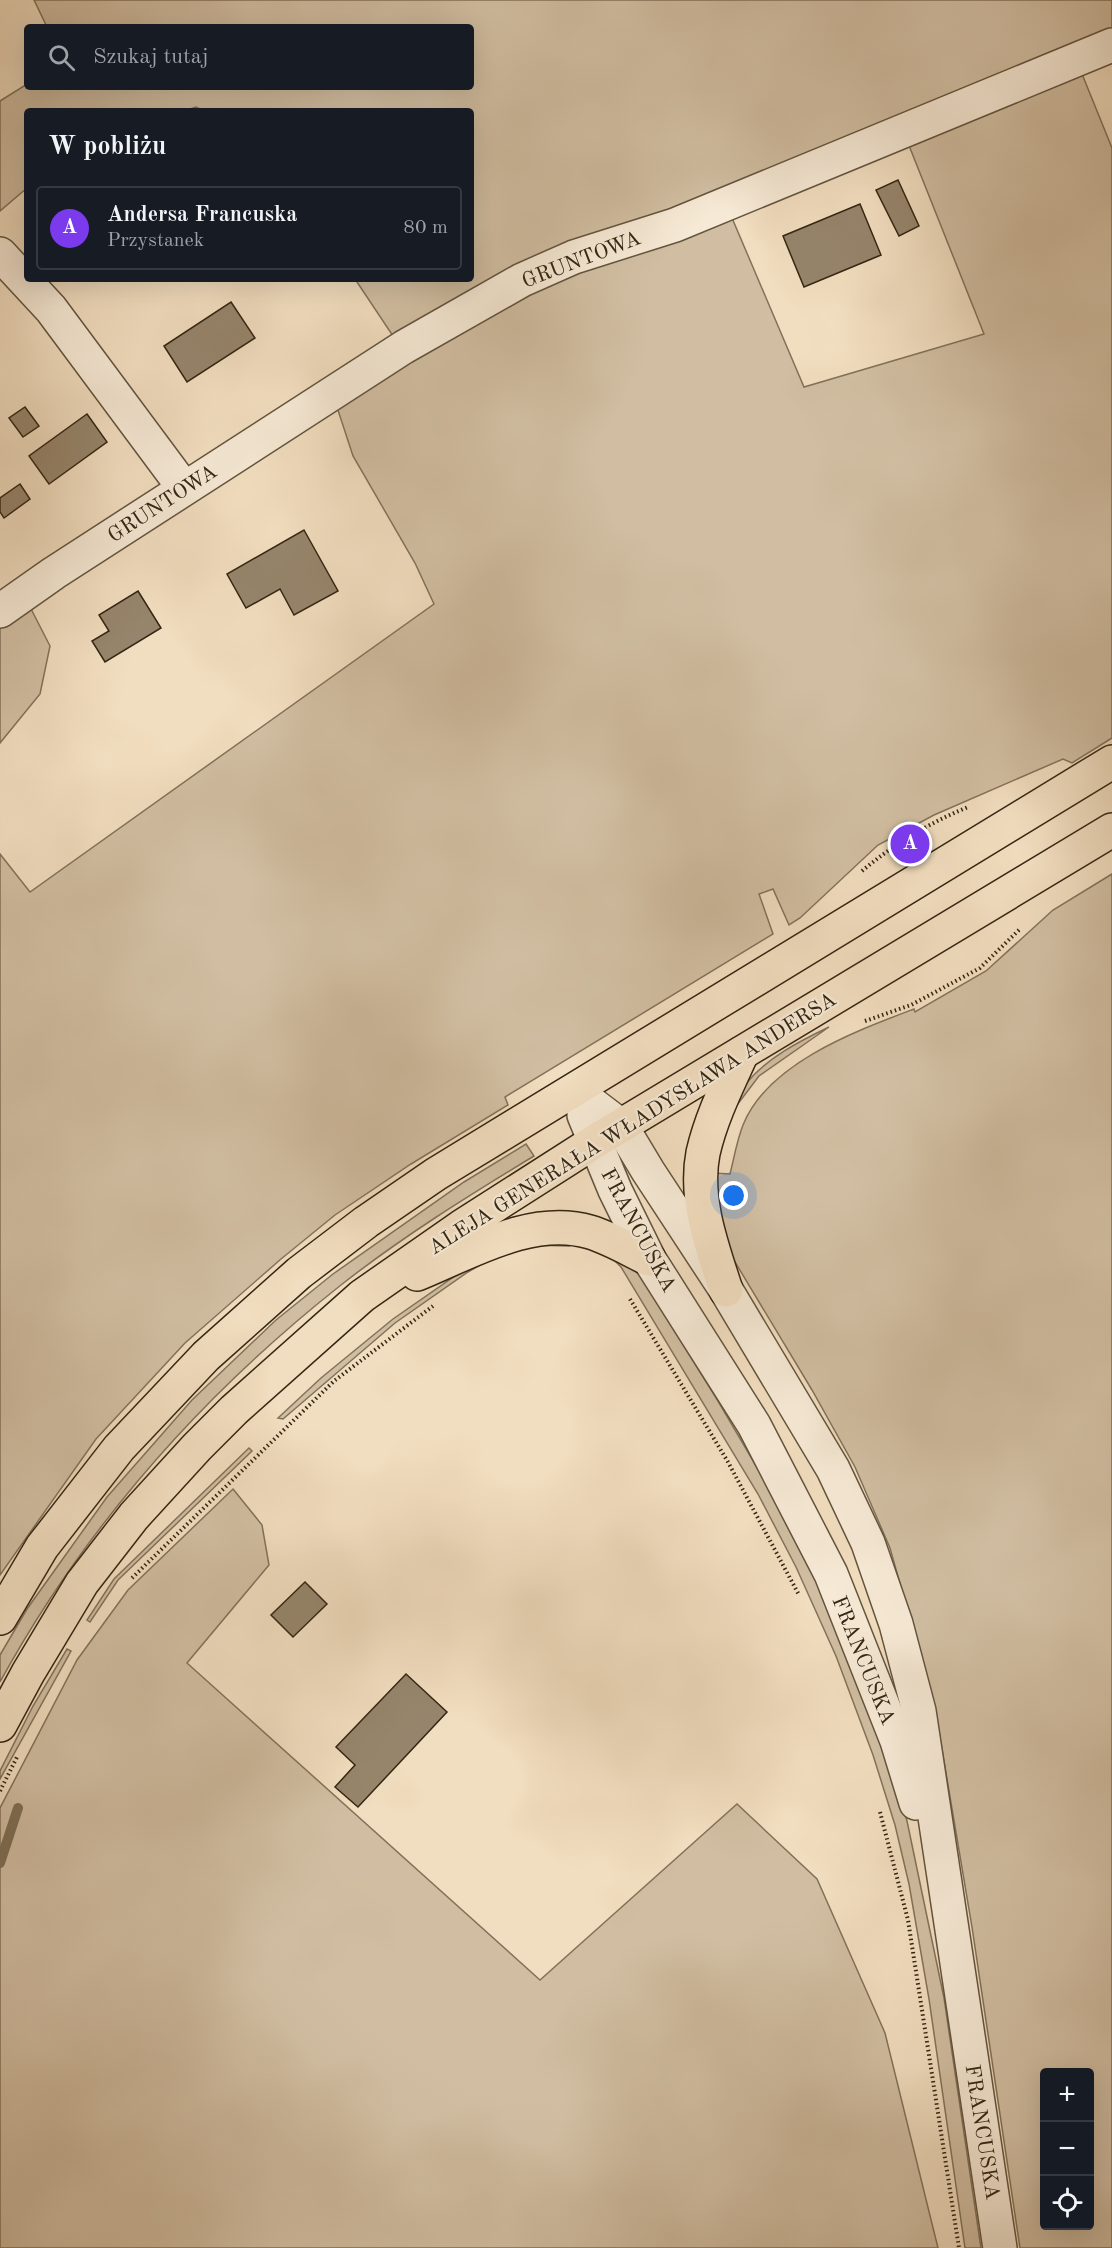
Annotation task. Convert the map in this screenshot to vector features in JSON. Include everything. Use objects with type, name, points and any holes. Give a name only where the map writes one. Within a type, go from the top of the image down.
[{"type":"main road","points":[[0,1618],[42,1547],[119,1448],[206,1356],[299,1273],[366,1222],[436,1174],[1112,762]]},
{"type":"main road","name":"ALEJA GENERAŁA WŁADYSŁAWA ANDERSA","points":[[0,1725],[82,1583],[134,1516],[227,1418],[362,1296],[461,1227],[607,1134],[1112,830]]},
{"type":"main road","points":[[726,1290],[709,1235],[703,1200],[703,1154],[719,1102],[742,1053]]},
{"type":"main road","points":[[362,1296],[503,1238],[532,1230],[563,1229],[588,1232],[649,1258]]},
{"type":"street","name":"GRUNTOWA","points":[[0,611],[184,488],[404,347],[522,280],[574,257],[675,225],[1112,45]]},
{"type":"street","points":[[0,254],[24,280]]},
{"type":"street","points":[[26,282],[51,309],[184,488]]},
{"type":"street","name":"FRANCUSKA","points":[[575,1090],[607,1134],[648,1171],[726,1290],[833,1469],[868,1543],[896,1624],[919,1711],[1000,2248]]},
{"type":"street","name":"FRANCUSKA","points":[[607,1134],[649,1258],[754,1425],[831,1574],[897,1741],[949,1909]]},
{"type":"path","points":[[859,1023],[911,1005],[980,968],[1027,922]]},
{"type":"path","points":[[628,1296],[728,1462],[801,1598]]},
{"type":"path","points":[[124,1586],[334,1382],[442,1300]]},
{"type":"path","points":[[0,1791],[22,1748]]},
{"type":"path","points":[[880,1810],[908,1920],[959,2248]]},
{"type":"shaded area","points":[[34,0],[1112,0],[1112,37],[397,342],[357,282],[474,282],[474,108],[24,108],[24,191],[0,211],[0,101],[24,86],[24,90],[474,90],[474,24],[46,24]]},
{"type":"shaded area","points":[[1080,69],[1112,148],[1112,738],[1072,763],[1063,759],[934,815],[878,845],[800,918],[789,925],[773,889],[759,894],[773,934],[505,1097],[508,1105],[411,1164],[335,1215],[185,1343],[96,1439],[0,1575],[0,854],[30,892],[434,604],[415,563],[353,456],[335,401],[523,287],[729,211],[804,387],[984,334],[906,138]]},
{"type":"shaded area","points":[[27,601],[50,646],[40,694],[0,743],[0,620]]},
{"type":"shaded area","points":[[1112,874],[1112,2248],[1020,2248],[972,1927],[935,1708],[890,1548],[855,1467],[812,1390],[732,1257],[718,1224],[713,1173],[730,1174],[743,1125],[755,1103],[772,1084],[816,1052],[866,1028],[914,1009],[915,1012],[986,971],[1053,910]]},
{"type":"shaded area","points":[[829,1027],[759,1076],[737,1105],[724,1132],[742,1090],[753,1075],[784,1051]]},
{"type":"shaded area","points":[[526,1144],[534,1156],[460,1202],[364,1267],[290,1327],[241,1371],[195,1418],[109,1517],[33,1625],[0,1682],[0,1655],[27,1609],[107,1497],[192,1400],[276,1320],[333,1274],[464,1182]]},
{"type":"shaded area","points":[[572,1242],[569,1246],[528,1245],[489,1260],[468,1272],[395,1323],[283,1419],[278,1418],[321,1378],[393,1319],[465,1269],[508,1246]]},
{"type":"shaded area","points":[[606,1252],[640,1275],[779,1505],[815,1576],[884,1749],[907,1821],[944,1998],[981,2248],[965,2248],[929,1999],[909,1884],[895,1825],[873,1755],[836,1656],[796,1567],[758,1494],[621,1267]]},
{"type":"shaded area","points":[[249,1448],[252,1451],[118,1580],[90,1622],[87,1620],[114,1579]]},
{"type":"shaded area","points":[[233,1489],[262,1525],[269,1565],[187,1663],[540,1980],[737,1804],[817,1879],[885,2033],[938,2248],[0,2248],[0,1808],[77,1660],[128,1590]]},
{"type":"shaded area","points":[[67,1649],[71,1651],[0,1779],[0,1771],[33,1706]]},
{"type":"building","points":[[898,180],[919,226],[899,236],[876,190]]},
{"type":"building","points":[[860,204],[881,255],[804,287],[783,236]]},
{"type":"building","points":[[231,302],[255,338],[187,382],[164,346]]},
{"type":"building","points":[[25,407],[39,426],[23,437],[9,418]]},
{"type":"building","points":[[87,414],[107,442],[49,484],[29,456]]},
{"type":"building","points":[[20,484],[30,499],[4,518],[0,512],[0,498]]},
{"type":"building","points":[[304,530],[338,591],[294,615],[280,589],[246,608],[227,574]]},
{"type":"building","points":[[138,591],[161,628],[105,662],[92,641],[109,631],[99,615]]},
{"type":"building","points":[[305,1582],[327,1604],[293,1637],[271,1615]]},
{"type":"building","points":[[406,1674],[447,1712],[358,1807],[335,1787],[355,1765],[336,1747]]},
{"type":"waterway","points":[[0,1863],[18,1808]]},
{"type":"place","name":"Andersa Francuska","points":[[910,844]]}]
